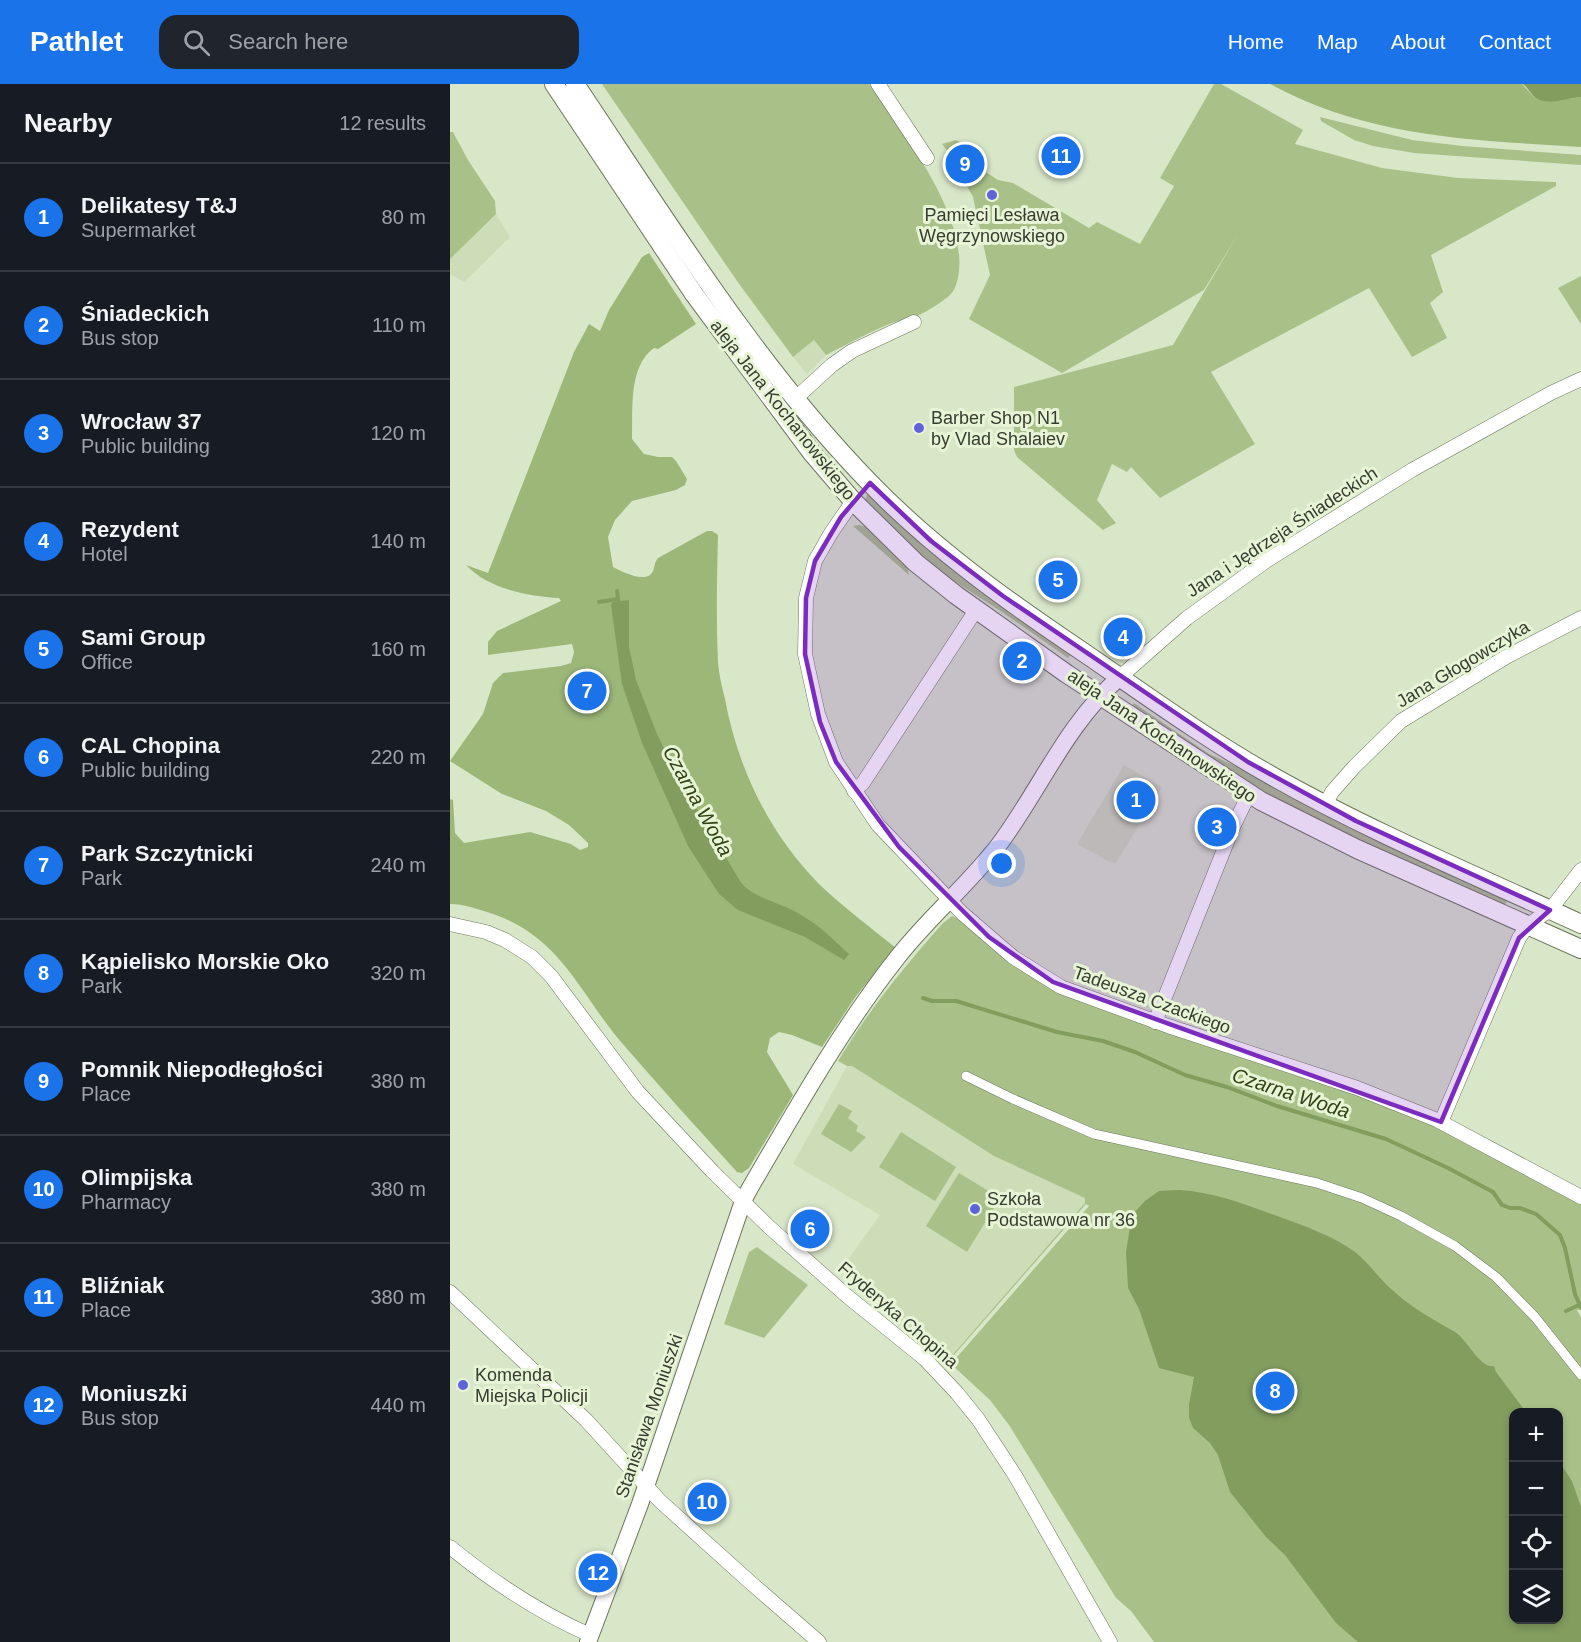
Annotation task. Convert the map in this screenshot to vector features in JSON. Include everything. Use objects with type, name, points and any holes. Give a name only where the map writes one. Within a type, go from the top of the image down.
[{"type":"main road","name":"aleja Jana Kochanowskiego","points":[[554,84],[694,294],[812,453],[853,501],[916,563],[976,610],[1249,794],[1303,824],[1581,949]]},
{"type":"main road","name":"aleja Jana Kochanowskiego","points":[[575,84],[710,283],[796,398],[870,483],[931,541],[962,566],[1120,677],[1248,762],[1325,805],[1581,924]]},
{"type":"main road","points":[[853,501],[870,483]]},
{"type":"street","points":[[878,84],[927,158]]},
{"type":"street","points":[[796,398],[832,365],[852,351],[914,321]]},
{"type":"street","name":"Jana i Jędrzeja Śniadeckich","points":[[743,1201],[835,1045],[868,996],[916,934],[950,900],[999,844],[1080,718],[1100,694],[1187,618],[1266,561],[1412,470],[1551,393],[1581,379]]},
{"type":"street","name":"Tadeusza Czackiego","points":[[853,501],[831,532],[815,561],[806,598],[804,637],[808,672],[820,722],[836,762],[878,825],[950,900],[1013,957],[1053,982],[1088,998],[1155,1022],[1357,1088],[1441,1122],[1581,1197]]},
{"type":"street","points":[[854,791],[863,783],[976,610]]},
{"type":"street","name":"Jana Głogowczyka","points":[[1325,805],[1332,792],[1354,767],[1401,721],[1506,657],[1581,618]]},
{"type":"street","points":[[1155,1022],[1238,813],[1249,794]]},
{"type":"street","points":[[1441,1122],[1519,938],[1528,925],[1550,910],[1581,870]]},
{"type":"street","name":"Fryderyka Chopina","points":[[450,924],[486,932],[505,940],[532,957],[551,976],[638,1092],[704,1162],[762,1221],[847,1296],[925,1359],[957,1393],[978,1419],[1016,1477],[1110,1642]]},
{"type":"street","points":[[966,1076],[1094,1134],[1317,1183],[1362,1198],[1401,1216],[1455,1246],[1502,1283],[1535,1317],[1581,1375]]},
{"type":"street","name":"Stanisława Moniuszki","points":[[589,1638],[646,1485],[743,1201]]},
{"type":"street","points":[[450,1292],[586,1420],[660,1502],[819,1642]]},
{"type":"street","points":[[450,1547],[482,1573],[589,1638]]},
{"type":"highlighted area","points":[[870,483],[931,541],[1003,596],[1248,762],[1356,821],[1550,910],[1519,938],[1441,1122],[1053,982],[989,937],[899,847],[836,762],[820,722],[805,654],[806,598],[815,561],[841,517]]},
{"type":"shaded area","points":[[602,84],[870,84],[914,148],[942,198],[958,248],[959,271],[953,291],[920,315],[894,322],[826,355],[814,340],[793,357],[737,281]]},
{"type":"shaded area","points":[[1214,84],[1221,84],[1303,130],[1295,144],[1382,168],[1458,178],[1556,182],[1556,186],[1431,255],[1443,292],[1430,303],[1447,338],[1412,357],[1369,288],[1211,372],[1255,444],[1160,498],[1131,467],[1127,472],[1112,464],[1097,500],[1116,523],[1103,530],[1017,457],[1014,450],[1014,387],[1173,345],[1238,234],[1204,290],[1062,373],[969,319],[990,275],[973,197],[942,144],[956,140],[980,154],[974,164],[998,180],[1013,183],[1089,228],[1097,222],[1140,244],[1174,186],[1160,178]]},
{"type":"shaded area","points":[[1270,84],[1522,84],[1534,97],[1555,101],[1581,97],[1581,147],[1461,138],[1383,126],[1345,116]]},
{"type":"shaded area","points":[[1523,84],[1581,84],[1581,97],[1552,101],[1541,100],[1534,97]]},
{"type":"shaded area","points":[[1320,117],[1412,140],[1581,155],[1581,165],[1414,153],[1373,146],[1354,140],[1321,121]]},
{"type":"shaded area","points":[[450,132],[453,132],[495,201],[496,214],[450,259]]},
{"type":"shaded area","points":[[496,214],[510,237],[464,282],[450,274],[450,259]]},
{"type":"shaded area","points":[[649,253],[696,324],[658,349],[654,348],[640,366],[634,390],[632,439],[644,454],[672,457],[687,479],[685,485],[676,490],[632,501],[615,520],[608,537],[613,567],[634,576],[645,577],[653,571],[658,558],[707,531],[718,535],[718,668],[731,725],[747,775],[771,822],[801,864],[828,892],[896,948],[856,996],[822,1047],[779,1032],[770,1038],[767,1052],[793,1095],[749,1168],[742,1173],[737,1172],[621,1042],[551,950],[514,923],[475,908],[450,904],[450,799],[453,800],[455,833],[464,843],[530,832],[571,844],[580,850],[588,847],[588,843],[569,825],[546,811],[502,794],[450,761],[483,714],[493,683],[503,673],[561,666],[571,663],[574,652],[572,644],[488,655],[488,642],[497,631],[561,601],[559,598],[509,590],[485,580],[466,565],[488,573],[574,352],[589,324],[600,331],[609,310],[642,257]]},
{"type":"shaded area","points":[[1581,276],[1581,324],[1558,288]]},
{"type":"shaded area","points":[[814,340],[826,355],[807,374],[793,357]]},
{"type":"shaded area","points":[[867,495],[871,495],[1073,652],[1068,658],[940,572],[869,507],[865,500]]},
{"type":"shaded area","points":[[853,526],[866,527],[907,565],[909,575]]},
{"type":"shaded area","points":[[629,600],[629,647],[636,680],[657,734],[679,779],[745,887],[814,923],[849,954],[844,960],[805,937],[738,910],[719,894],[688,846],[642,743],[622,684],[611,605],[613,602]]},
{"type":"shaded area","points":[[1134,703],[1209,754],[1508,898],[1504,907],[1271,799],[1131,707]]},
{"type":"shaded area","points":[[1124,765],[1162,787],[1116,863],[1077,844]]},
{"type":"shaded area","points":[[952,916],[959,919],[995,951],[1021,970],[1070,997],[1150,1027],[1201,1042],[1364,1098],[1444,1130],[1581,1203],[1581,1309],[1577,1310],[1581,1317],[1581,1642],[1154,1642],[1131,1611],[1116,1598],[1009,1425],[990,1400],[951,1364],[1089,1206],[1086,1204],[947,1363],[940,1357],[943,1354],[949,1359],[1085,1203],[1085,1198],[994,1156],[852,1066],[838,1061],[887,990],[914,956]]},
{"type":"shaded area","name":"Szkoła Podstawowa nr 36","points":[[847,1066],[852,1066],[994,1156],[1085,1197],[1085,1203],[949,1359],[942,1354],[941,1356],[841,1269],[880,1215],[793,1164]]},
{"type":"shaded area","points":[[839,1104],[852,1111],[848,1118],[858,1126],[856,1131],[866,1137],[851,1152],[821,1134]]},
{"type":"shaded area","points":[[901,1132],[956,1167],[935,1201],[879,1167]]},
{"type":"shaded area","points":[[959,1173],[1000,1198],[967,1252],[926,1226]]},
{"type":"shaded area","points":[[1159,1191],[1192,1191],[1218,1196],[1309,1228],[1338,1241],[1360,1256],[1405,1301],[1455,1332],[1484,1363],[1494,1366],[1523,1408],[1509,1408],[1509,1624],[1563,1624],[1563,1468],[1572,1481],[1581,1507],[1581,1642],[1358,1642],[1336,1623],[1285,1555],[1266,1537],[1230,1492],[1218,1455],[1210,1443],[1193,1428],[1189,1418],[1189,1405],[1194,1377],[1159,1368],[1139,1309],[1128,1288],[1126,1252],[1132,1215],[1145,1201]]},
{"type":"shaded area","points":[[757,1247],[808,1285],[764,1338],[724,1324],[749,1252]]},
{"type":"waterway","name":"Czarna Woda","points":[[617,591],[619,605]]},
{"type":"waterway","points":[[599,602],[618,599]]},
{"type":"waterway","name":"Czarna Woda","points":[[923,998],[932,1001],[956,1001],[1057,1032],[1103,1041],[1135,1052],[1185,1075],[1386,1139],[1448,1168],[1493,1192],[1502,1205],[1536,1214],[1560,1235],[1575,1294],[1581,1308]]},
{"type":"waterway","points":[[1566,1311],[1579,1305]]},
{"type":"place","name":"Bliźniak","points":[[1061,156]]},
{"type":"place","name":"Pomnik Niepodłegłości","points":[[965,164]]},
{"type":"place","name":"Pamięci Lesława Węgrzynowskiego","points":[[992,195]]},
{"type":"place","name":"Barber Shop N1 by Vlad Shalaiev","points":[[919,428]]},
{"type":"place","name":"Sami Group","points":[[1058,580]]},
{"type":"place","name":"Rezydent","points":[[1123,637]]},
{"type":"place","name":"Śniadeckich","points":[[1022,661]]},
{"type":"place","name":"Park Szczytnicki","points":[[587,691]]},
{"type":"place","name":"Delikatesy T&J","points":[[1136,800]]},
{"type":"place","name":"Wrocław 37","points":[[1217,827]]},
{"type":"place","name":"Szkoła Podstawowa nr 36","points":[[975,1209]]},
{"type":"place","name":"CAL Chopina","points":[[810,1229]]},
{"type":"place","name":"Komenda Miejska Policji","points":[[463,1385]]},
{"type":"place","name":"Kąpielisko Morskie Oko","points":[[1275,1391]]},
{"type":"place","name":"Olimpijska","points":[[707,1502]]},
{"type":"place","name":"Moniuszki","points":[[598,1573]]}]
